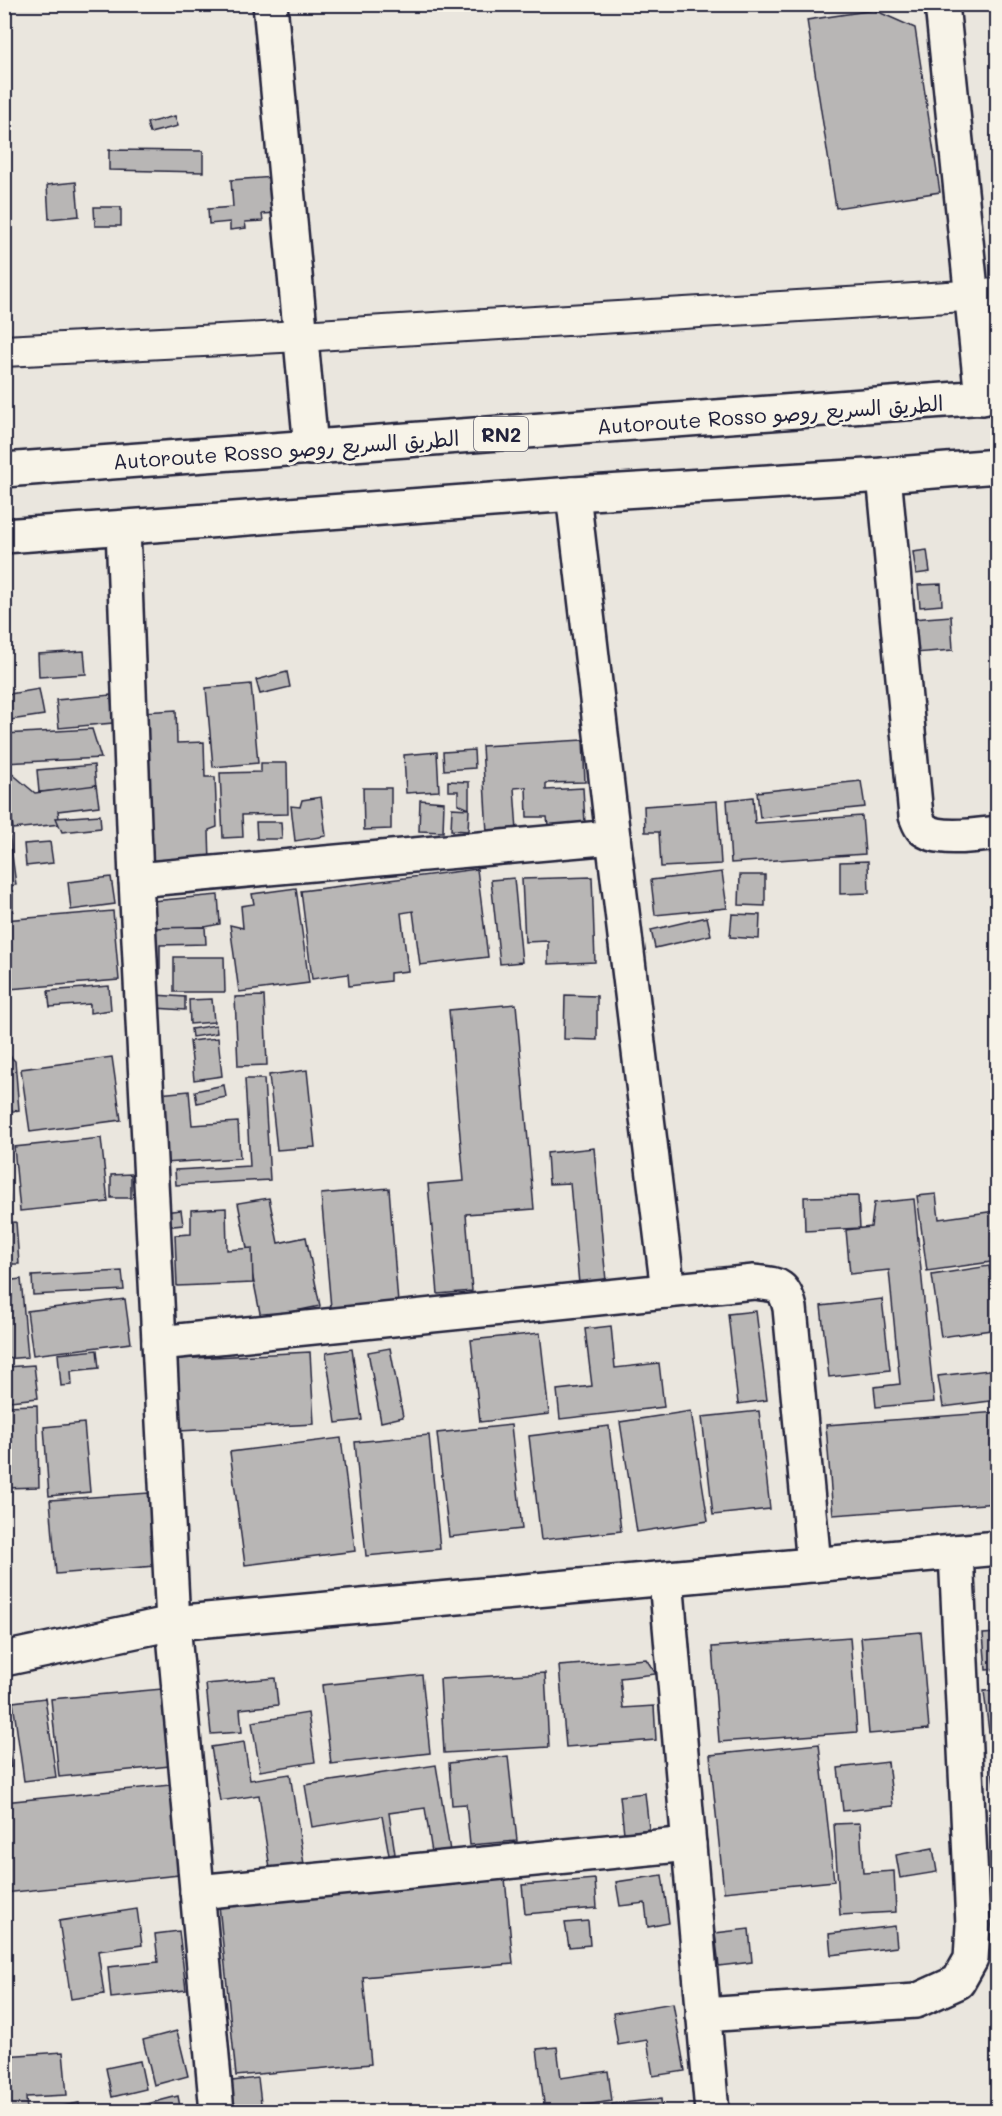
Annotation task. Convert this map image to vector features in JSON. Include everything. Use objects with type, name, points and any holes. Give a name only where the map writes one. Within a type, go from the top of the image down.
[{"type":"main road","points":[[270,4],[311,448]]},
{"type":"main road","points":[[942,4],[984,295],[989,397]]},
{"type":"main road","name":"Autoroute Rosso الطريق السريع روصو","points":[[4,470],[989,397]]},
{"type":"main road","points":[[4,537],[573,494],[998,466]]},
{"type":"main road","points":[[884,475],[916,816],[921,827],[932,835],[967,836],[998,833]]},
{"type":"main road","points":[[573,494],[668,1291]]},
{"type":"main road","points":[[123,528],[136,879],[173,1623],[217,2112]]},
{"type":"main road","points":[[136,879],[613,837]]},
{"type":"main road","points":[[159,1343],[754,1282],[777,1285],[787,1294],[790,1308],[814,1565]]},
{"type":"main road","points":[[4,1659],[173,1623],[998,1548]]},
{"type":"main road","points":[[703,2015],[916,2001],[958,1982],[971,1959],[973,1925],[984,1883],[956,1552]]},
{"type":"main road","points":[[666,1579],[712,2112]]},
{"type":"main road","points":[[197,1892],[689,1844]]},
{"type":"lane","points":[[4,351],[300,336],[984,295]]},
{"type":"building","points":[[874,10],[915,28],[940,192],[836,208],[807,20]]},
{"type":"building","points":[[175,116],[178,126],[150,133],[147,123]]},
{"type":"building","points":[[109,150],[203,151],[203,172],[109,170]]},
{"type":"building","points":[[274,177],[277,213],[262,214],[263,221],[245,222],[246,228],[230,230],[230,222],[209,224],[208,209],[233,207],[231,180]]},
{"type":"building","points":[[76,182],[79,216],[49,219],[47,185]]},
{"type":"building","points":[[94,207],[121,207],[121,226],[95,226]]},
{"type":"building","points":[[927,550],[930,572],[916,574],[913,552]]},
{"type":"building","points":[[941,584],[942,605],[920,607],[918,585]]},
{"type":"building","points":[[951,616],[953,650],[914,653],[912,619]]},
{"type":"building","points":[[84,651],[86,674],[39,677],[38,654]]},
{"type":"building","points":[[287,672],[290,687],[260,694],[256,680]]},
{"type":"building","points":[[251,684],[258,763],[213,767],[206,688]]},
{"type":"building","points":[[39,689],[44,715],[4,721],[4,695]]},
{"type":"building","points":[[111,695],[113,723],[59,728],[56,700]]},
{"type":"building","points":[[176,710],[177,743],[204,742],[205,777],[215,777],[217,827],[209,830],[210,864],[151,867],[143,712]]},
{"type":"building","points":[[92,729],[101,758],[4,763],[4,734]]},
{"type":"building","points":[[583,740],[585,782],[546,783],[546,790],[583,788],[585,823],[548,825],[547,817],[527,817],[526,787],[514,788],[517,831],[487,833],[482,746]]},
{"type":"building","points":[[474,750],[475,768],[444,770],[443,752]]},
{"type":"building","points":[[437,752],[439,791],[406,793],[404,755]]},
{"type":"building","points":[[261,763],[287,763],[288,814],[242,815],[243,837],[223,838],[220,773],[261,772]]},
{"type":"building","points":[[94,765],[96,788],[39,792],[37,770]]},
{"type":"building","points":[[4,767],[35,793],[96,785],[99,806],[58,811],[60,824],[13,829],[9,791],[4,791]]},
{"type":"building","points":[[448,781],[469,782],[469,809],[458,804],[458,791],[448,791]]},
{"type":"building","points":[[861,781],[865,807],[760,818],[757,792]]},
{"type":"building","points":[[363,788],[391,788],[391,829],[364,830]]},
{"type":"building","points":[[4,794],[16,885],[4,887]]},
{"type":"building","points":[[321,797],[326,836],[295,841],[291,806],[300,807],[302,800]]},
{"type":"building","points":[[753,797],[755,823],[862,816],[865,854],[731,863],[727,800]]},
{"type":"building","points":[[420,800],[444,802],[443,832],[419,831]]},
{"type":"building","points":[[717,801],[721,864],[661,867],[659,832],[645,832],[644,806]]},
{"type":"building","points":[[452,808],[469,809],[468,831],[451,830]]},
{"type":"building","points":[[100,815],[101,828],[62,832],[56,818]]},
{"type":"building","points":[[256,822],[281,822],[282,839],[257,839]]},
{"type":"building","points":[[50,842],[53,863],[26,866],[24,844]]},
{"type":"building","points":[[868,861],[869,893],[840,894],[840,862]]},
{"type":"building","points":[[477,869],[488,957],[420,965],[413,911],[401,913],[408,971],[390,973],[390,981],[349,986],[348,974],[312,979],[301,891]]},
{"type":"building","points":[[722,872],[727,908],[655,915],[651,880]]},
{"type":"building","points":[[740,875],[765,875],[765,906],[739,905]]},
{"type":"building","points":[[111,877],[115,904],[71,910],[68,882]]},
{"type":"building","points":[[592,877],[595,962],[548,964],[548,941],[525,942],[522,879]]},
{"type":"building","points":[[514,878],[522,962],[500,964],[491,880]]},
{"type":"building","points":[[296,888],[309,983],[239,992],[230,925],[243,928],[241,906],[254,904],[252,894]]},
{"type":"building","points":[[13,891],[13,911],[4,911],[4,892]]},
{"type":"building","points":[[218,895],[220,924],[205,927],[154,929],[152,901]]},
{"type":"building","points":[[113,911],[119,980],[9,989],[4,920]]},
{"type":"building","points":[[732,914],[760,915],[759,939],[730,937]]},
{"type":"building","points":[[707,917],[711,935],[655,948],[651,930]]},
{"type":"building","points":[[205,927],[206,944],[160,945],[160,974],[151,979],[150,928]]},
{"type":"building","points":[[174,957],[224,957],[225,992],[174,992]]},
{"type":"building","points":[[109,986],[111,1010],[90,1013],[90,1004],[50,1007],[48,991]]},
{"type":"building","points":[[155,995],[185,997],[185,1010],[155,1008]]},
{"type":"building","points":[[565,995],[597,996],[597,1040],[564,1039]]},
{"type":"building","points":[[264,996],[267,1065],[238,1066],[235,997]]},
{"type":"building","points":[[212,999],[214,1022],[190,1024],[189,1000]]},
{"type":"building","points":[[516,1004],[534,1209],[466,1214],[472,1291],[438,1294],[428,1184],[464,1181],[449,1010]]},
{"type":"building","points":[[216,1025],[217,1033],[192,1037],[191,1029]]},
{"type":"building","points":[[218,1038],[222,1076],[194,1080],[190,1041]]},
{"type":"building","points":[[4,1050],[15,1061],[19,1110],[6,1112],[7,1122],[4,1123]]},
{"type":"building","points":[[112,1057],[121,1120],[30,1132],[21,1069]]},
{"type":"building","points":[[307,1070],[315,1147],[277,1150],[269,1075]]},
{"type":"building","points":[[245,1079],[264,1079],[270,1180],[176,1185],[175,1170],[250,1166]]},
{"type":"building","points":[[224,1085],[226,1097],[197,1103],[195,1091]]},
{"type":"building","points":[[189,1091],[192,1125],[238,1122],[240,1158],[164,1163],[159,1094]]},
{"type":"building","points":[[101,1138],[108,1202],[20,1211],[14,1147]]},
{"type":"building","points":[[594,1148],[606,1281],[579,1284],[570,1183],[549,1184],[547,1153]]},
{"type":"building","points":[[131,1174],[131,1198],[111,1198],[111,1175]]},
{"type":"building","points":[[998,1179],[998,1261],[927,1271],[917,1196],[936,1194],[939,1219],[995,1211],[991,1180]]},
{"type":"building","points":[[4,1188],[8,1188],[10,1211],[4,1212]]},
{"type":"building","points":[[389,1188],[398,1303],[331,1308],[321,1194]]},
{"type":"building","points":[[858,1196],[860,1228],[805,1231],[804,1197]]},
{"type":"building","points":[[269,1198],[278,1243],[306,1237],[320,1306],[261,1318],[238,1203]]},
{"type":"building","points":[[914,1199],[934,1402],[876,1407],[874,1387],[900,1384],[889,1270],[850,1274],[846,1230],[871,1227],[874,1203]]},
{"type":"building","points":[[226,1208],[227,1250],[252,1248],[253,1283],[177,1286],[175,1235],[191,1234],[191,1210]]},
{"type":"building","points":[[181,1210],[183,1225],[164,1227],[163,1212]]},
{"type":"building","points":[[16,1222],[19,1264],[4,1264],[4,1223]]},
{"type":"building","points":[[989,1266],[998,1329],[941,1337],[932,1275]]},
{"type":"building","points":[[122,1271],[124,1290],[33,1295],[32,1276]]},
{"type":"building","points":[[21,1279],[28,1357],[4,1359],[4,1281]]},
{"type":"building","points":[[125,1299],[131,1343],[33,1355],[27,1311]]},
{"type":"building","points":[[882,1299],[890,1370],[829,1377],[821,1306]]},
{"type":"building","points":[[756,1311],[767,1400],[738,1404],[728,1314]]},
{"type":"building","points":[[611,1326],[615,1368],[659,1363],[664,1407],[560,1419],[557,1390],[592,1386],[585,1329]]},
{"type":"building","points":[[540,1333],[549,1414],[480,1422],[471,1340]]},
{"type":"building","points":[[390,1348],[403,1417],[381,1422],[368,1352]]},
{"type":"building","points":[[352,1349],[362,1420],[336,1423],[326,1353]]},
{"type":"building","points":[[97,1350],[99,1368],[71,1371],[72,1385],[61,1386],[58,1354]]},
{"type":"building","points":[[310,1352],[314,1424],[179,1431],[175,1359]]},
{"type":"building","points":[[34,1365],[38,1398],[10,1401],[6,1367]]},
{"type":"building","points":[[997,1369],[998,1400],[943,1407],[938,1376]]},
{"type":"building","points":[[37,1405],[39,1487],[4,1488],[4,1406]]},
{"type":"building","points":[[691,1411],[708,1521],[637,1532],[620,1422]]},
{"type":"building","points":[[759,1411],[770,1509],[713,1515],[702,1417]]},
{"type":"building","points":[[998,1412],[998,1503],[833,1515],[826,1425]]},
{"type":"building","points":[[84,1423],[90,1492],[49,1496],[44,1427]]},
{"type":"building","points":[[511,1425],[522,1529],[449,1537],[437,1433]]},
{"type":"building","points":[[609,1426],[621,1531],[541,1540],[529,1436]]},
{"type":"building","points":[[429,1435],[440,1549],[366,1556],[355,1442]]},
{"type":"building","points":[[341,1438],[355,1551],[245,1565],[230,1452]]},
{"type":"building","points":[[149,1493],[155,1566],[56,1574],[50,1500]]},
{"type":"building","points":[[921,1632],[929,1729],[869,1734],[861,1637]]},
{"type":"building","points":[[998,1633],[998,1669],[986,1670],[983,1634]]},
{"type":"building","points":[[850,1637],[857,1732],[719,1742],[712,1647]]},
{"type":"building","points":[[646,1659],[656,1674],[620,1678],[623,1708],[654,1706],[656,1740],[566,1747],[559,1666]]},
{"type":"building","points":[[545,1673],[549,1747],[444,1753],[440,1679]]},
{"type":"building","points":[[422,1675],[430,1753],[331,1764],[322,1685]]},
{"type":"building","points":[[275,1678],[278,1705],[240,1709],[242,1732],[211,1734],[206,1684]]},
{"type":"building","points":[[162,1689],[170,1766],[59,1777],[51,1699]]},
{"type":"building","points":[[998,1690],[998,1731],[989,1732],[984,1691]]},
{"type":"building","points":[[45,1698],[56,1777],[24,1781],[13,1702]]},
{"type":"building","points":[[308,1713],[315,1762],[260,1771],[252,1722]]},
{"type":"building","points":[[4,1716],[11,1767],[4,1768]]},
{"type":"building","points":[[244,1742],[250,1780],[290,1774],[304,1864],[270,1869],[259,1795],[220,1801],[211,1747]]},
{"type":"building","points":[[819,1744],[834,1881],[724,1892],[710,1755]]},
{"type":"building","points":[[998,1745],[998,1814],[989,1746]]},
{"type":"building","points":[[508,1756],[517,1841],[470,1845],[466,1804],[452,1805],[449,1763]]},
{"type":"building","points":[[888,1762],[893,1806],[843,1811],[838,1768]]},
{"type":"building","points":[[436,1765],[450,1851],[433,1859],[425,1808],[389,1813],[395,1854],[389,1855],[382,1816],[312,1827],[305,1785]]},
{"type":"building","points":[[170,1785],[179,1875],[4,1893],[4,1802]]},
{"type":"building","points":[[645,1793],[649,1829],[624,1833],[620,1796]]},
{"type":"building","points":[[860,1823],[863,1873],[894,1871],[896,1912],[840,1915],[834,1824]]},
{"type":"building","points":[[933,1848],[937,1872],[900,1878],[896,1855]]},
{"type":"building","points":[[662,1875],[669,1923],[648,1927],[645,1903],[620,1906],[616,1882]]},
{"type":"building","points":[[505,1878],[513,1964],[363,1977],[371,2064],[236,2076],[219,1905]]},
{"type":"building","points":[[595,1879],[597,1908],[525,1914],[522,1885]]},
{"type":"building","points":[[137,1909],[142,1945],[98,1951],[104,1994],[71,1999],[59,1921]]},
{"type":"building","points":[[588,1921],[590,1945],[569,1947],[565,1923]]},
{"type":"building","points":[[895,1926],[897,1947],[831,1955],[829,1934]]},
{"type":"building","points":[[749,1929],[752,1962],[719,1966],[715,1933]]},
{"type":"building","points":[[179,1931],[186,1990],[111,1998],[108,1967],[158,1962],[155,1934]]},
{"type":"building","points":[[673,2003],[685,2071],[653,2076],[647,2040],[618,2045],[613,2013]]},
{"type":"building","points":[[177,2031],[188,2076],[154,2085],[143,2040]]},
{"type":"building","points":[[557,2047],[561,2078],[608,2071],[612,2101],[545,2111],[537,2049]]},
{"type":"building","points":[[63,2052],[67,2095],[26,2097],[27,2112],[4,2112],[4,2056]]},
{"type":"building","points":[[140,2061],[146,2089],[112,2097],[106,2068]]},
{"type":"building","points":[[258,2078],[262,2112],[227,2112],[223,2082]]},
{"type":"building","points":[[178,2096],[181,2112],[145,2112],[143,2105]]},
{"type":"building","points":[[661,2099],[662,2112],[613,2112],[612,2104]]},
{"type":"building","points":[[79,2103],[80,2112],[37,2111]]}]
